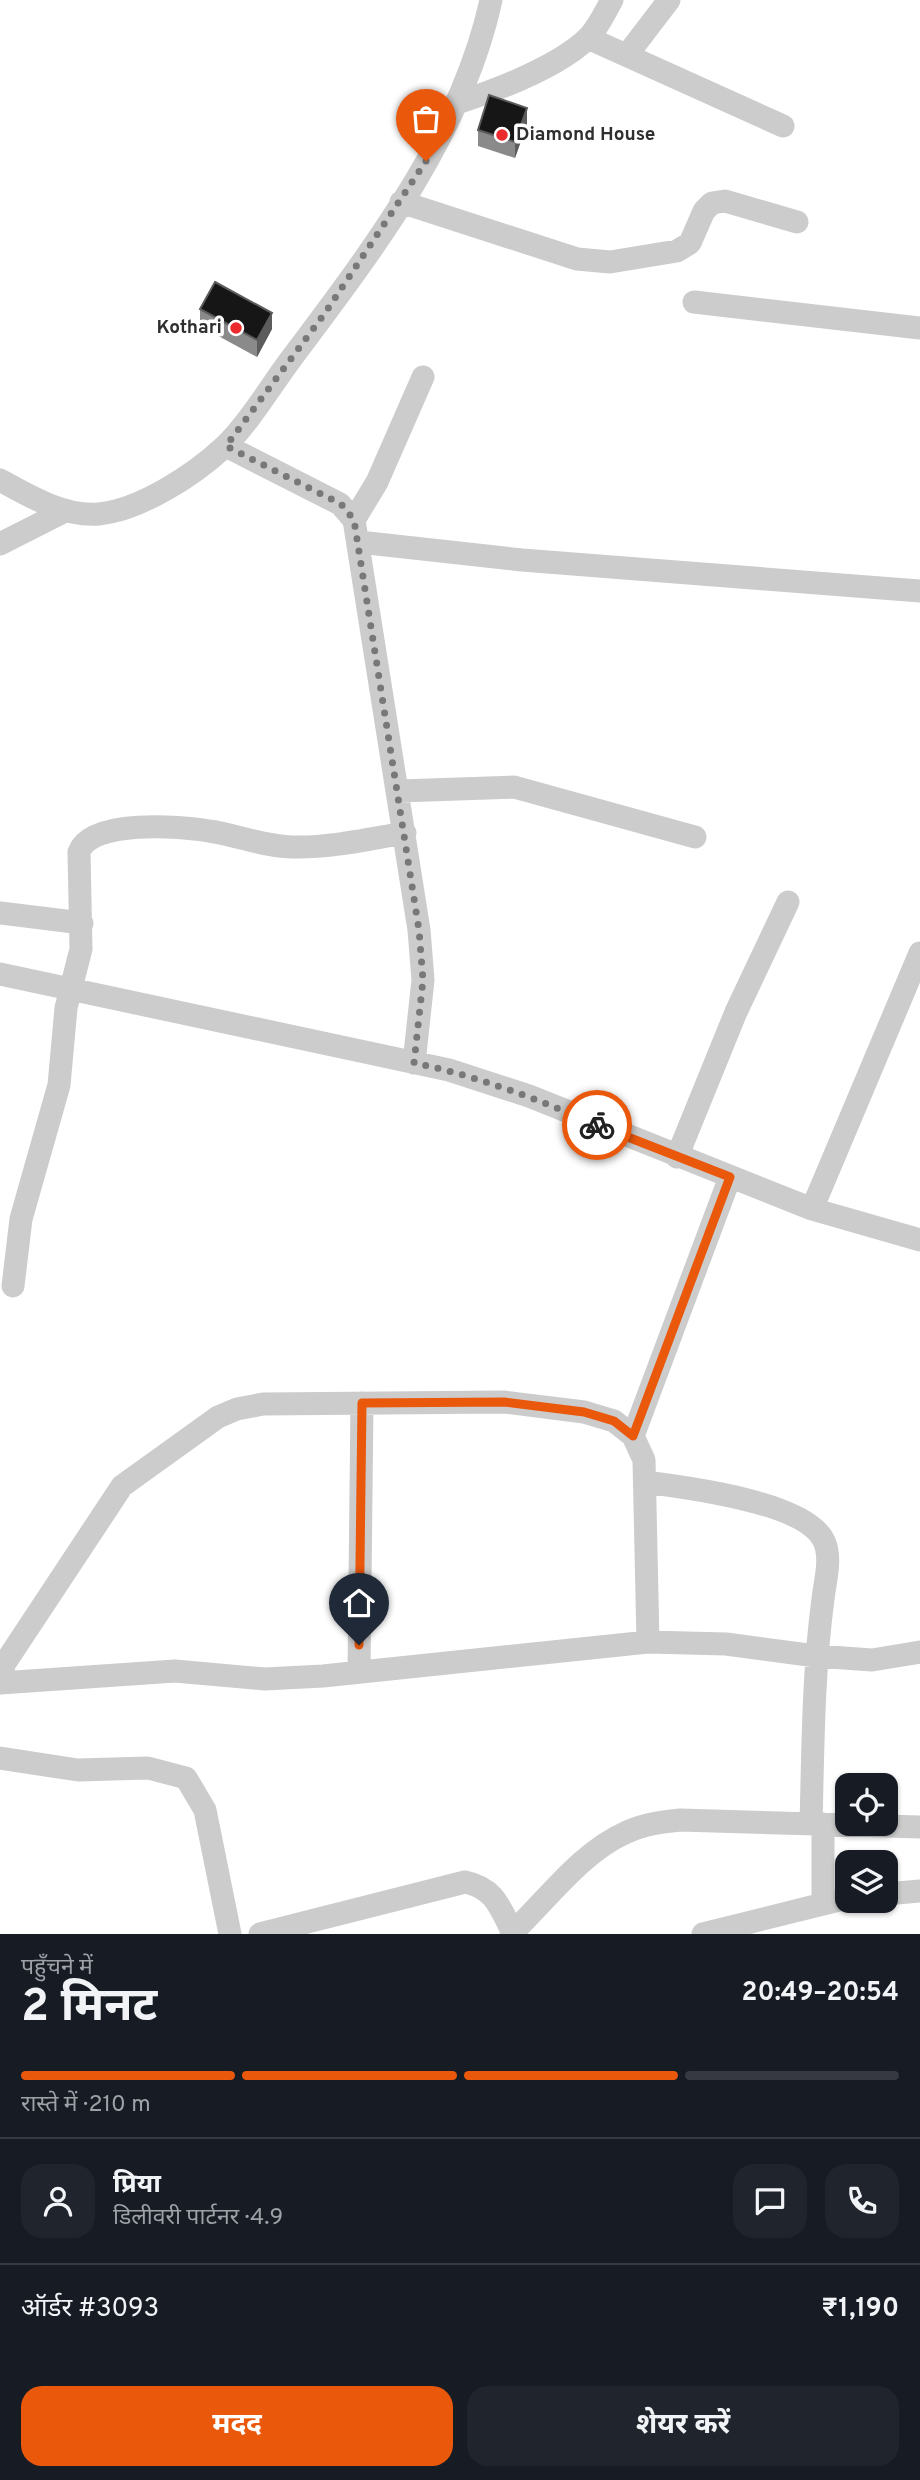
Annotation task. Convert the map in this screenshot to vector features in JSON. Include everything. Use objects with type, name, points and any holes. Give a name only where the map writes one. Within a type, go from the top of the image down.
[{"type":"street","points":[[0,480],[65,511],[99,514],[138,502],[189,476],[226,446],[325,313],[401,202],[451,119],[484,33],[491,0]]},
{"type":"street","points":[[457,103],[519,80],[588,38],[612,0]]},
{"type":"street","points":[[627,55],[669,0]]},
{"type":"street","points":[[588,38],[783,126]]},
{"type":"street","points":[[401,202],[577,259],[610,262],[677,251],[690,243],[704,211],[712,203],[725,201],[797,222]]},
{"type":"street","points":[[694,302],[920,328]]},
{"type":"street","points":[[356,531],[423,377]]},
{"type":"street","points":[[226,446],[341,504],[356,531],[419,930],[423,980],[414,1063]]},
{"type":"street","points":[[0,544],[65,511]]},
{"type":"street","points":[[356,531],[522,560],[920,591]]},
{"type":"street","points":[[399,791],[514,787],[695,837]]},
{"type":"street","points":[[13,1286],[21,1219],[59,1085],[62,1035],[70,991],[78,972],[82,923],[79,852],[82,843],[94,835],[119,829],[181,827],[290,848],[326,846],[405,833]]},
{"type":"street","points":[[677,1157],[736,1012],[788,902]]},
{"type":"street","points":[[0,913],[82,923]]},
{"type":"street","points":[[812,1209],[920,953]]},
{"type":"street","points":[[0,974],[449,1070],[529,1096],[812,1209],[920,1240]]},
{"type":"street","points":[[633,1436],[730,1177]]},
{"type":"street","points":[[0,1676],[100,1516],[122,1486],[218,1417],[237,1409],[263,1404],[504,1402],[584,1412],[614,1421],[633,1436],[644,1460],[648,1642]]},
{"type":"street","points":[[359,1671],[362,1403]]},
{"type":"street","points":[[645,1482],[706,1489],[772,1507],[806,1524],[823,1539],[828,1557],[816,1657],[817,1824],[823,1902]]},
{"type":"street","points":[[0,1683],[175,1671],[265,1679],[648,1642],[726,1644],[816,1657],[872,1660],[920,1652]]},
{"type":"street","points":[[0,1758],[78,1770],[148,1769],[186,1778],[205,1810],[230,1934]]},
{"type":"street","points":[[260,1934],[319,1928],[465,1882],[481,1885],[494,1897],[512,1933],[598,1850],[625,1832],[650,1824],[680,1820],[920,1827]]},
{"type":"street","points":[[898,1893],[920,1891]]},
{"type":"street","points":[[707,1933],[835,1900]]},
{"type":"building","points":[[489,95],[527,108],[515,142],[478,130]]},
{"type":"building","points":[[215,282],[272,313],[257,340],[200,309]]},
{"type":"way so far","points":[[426,161],[325,313],[226,446],[341,504],[354,520],[419,930],[423,980],[414,1063],[449,1070],[529,1096],[597,1125]]},
{"type":"place","name":"Diamond House","points":[[502,135]]},
{"type":"place","name":"Kothari","points":[[236,328]]},
{"type":"route","points":[[359,1645],[362,1403],[504,1402],[584,1412],[614,1421],[633,1436],[730,1177],[597,1125]]}]
